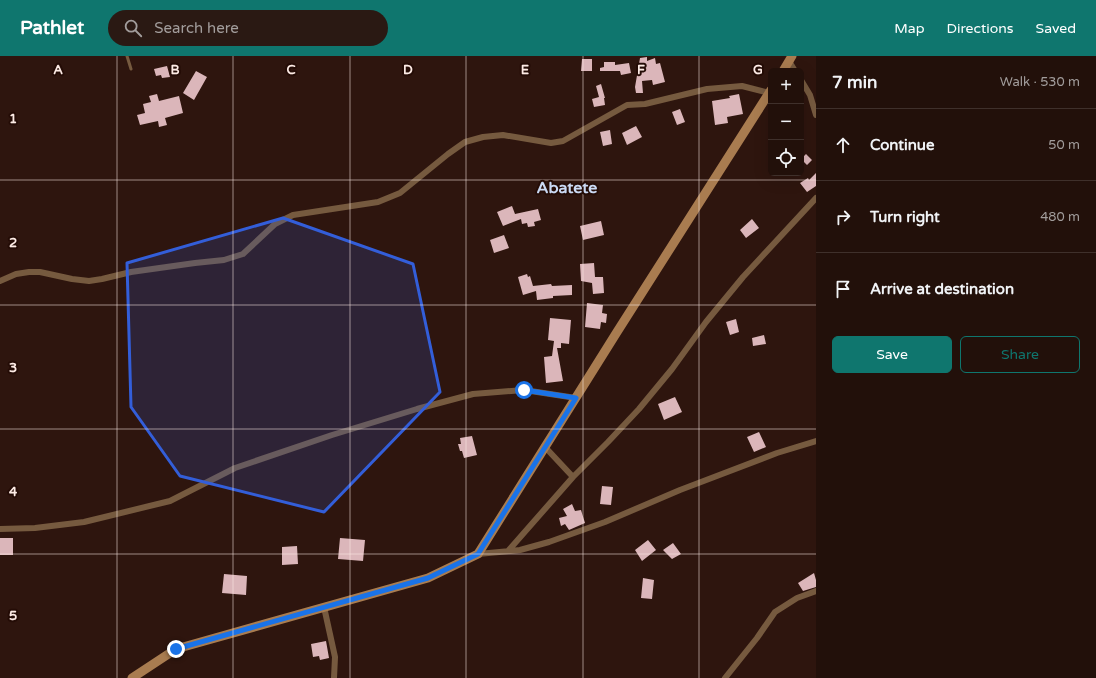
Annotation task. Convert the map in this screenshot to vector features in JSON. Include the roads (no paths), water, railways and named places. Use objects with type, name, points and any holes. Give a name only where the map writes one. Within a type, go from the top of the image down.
[{"type":"main road","points":[[785,68],[790,59]]},
{"type":"main road","points":[[132,678],[176,649],[428,578],[478,554],[768,95]]},
{"type":"street","points":[[804,85],[810,95],[816,115]]},
{"type":"street","points":[[0,282],[16,274],[29,272],[40,272],[89,281],[145,270],[224,260],[243,254],[274,224],[294,215],[378,202],[400,193],[465,142],[483,137],[503,135],[551,143],[563,141],[628,105],[645,104],[706,89],[742,86],[768,92]]},
{"type":"street","points":[[508,551],[573,477],[639,409],[672,369],[706,322],[738,283],[816,198]]},
{"type":"street","points":[[0,529],[34,528],[84,522],[170,501],[235,468],[332,435],[416,409],[473,394],[524,390],[576,398]]},
{"type":"street","points":[[478,554],[520,550],[549,542],[605,522],[680,490],[770,456],[816,441]]},
{"type":"street","points":[[545,447],[573,477]]},
{"type":"street","points":[[726,678],[775,612],[797,598],[816,591]]},
{"type":"street","points":[[324,607],[335,657],[334,678]]},
{"type":"lane","points":[[127,56],[131,69]]},
{"type":"district","name":"Abatete","points":[[567,187]]}]
